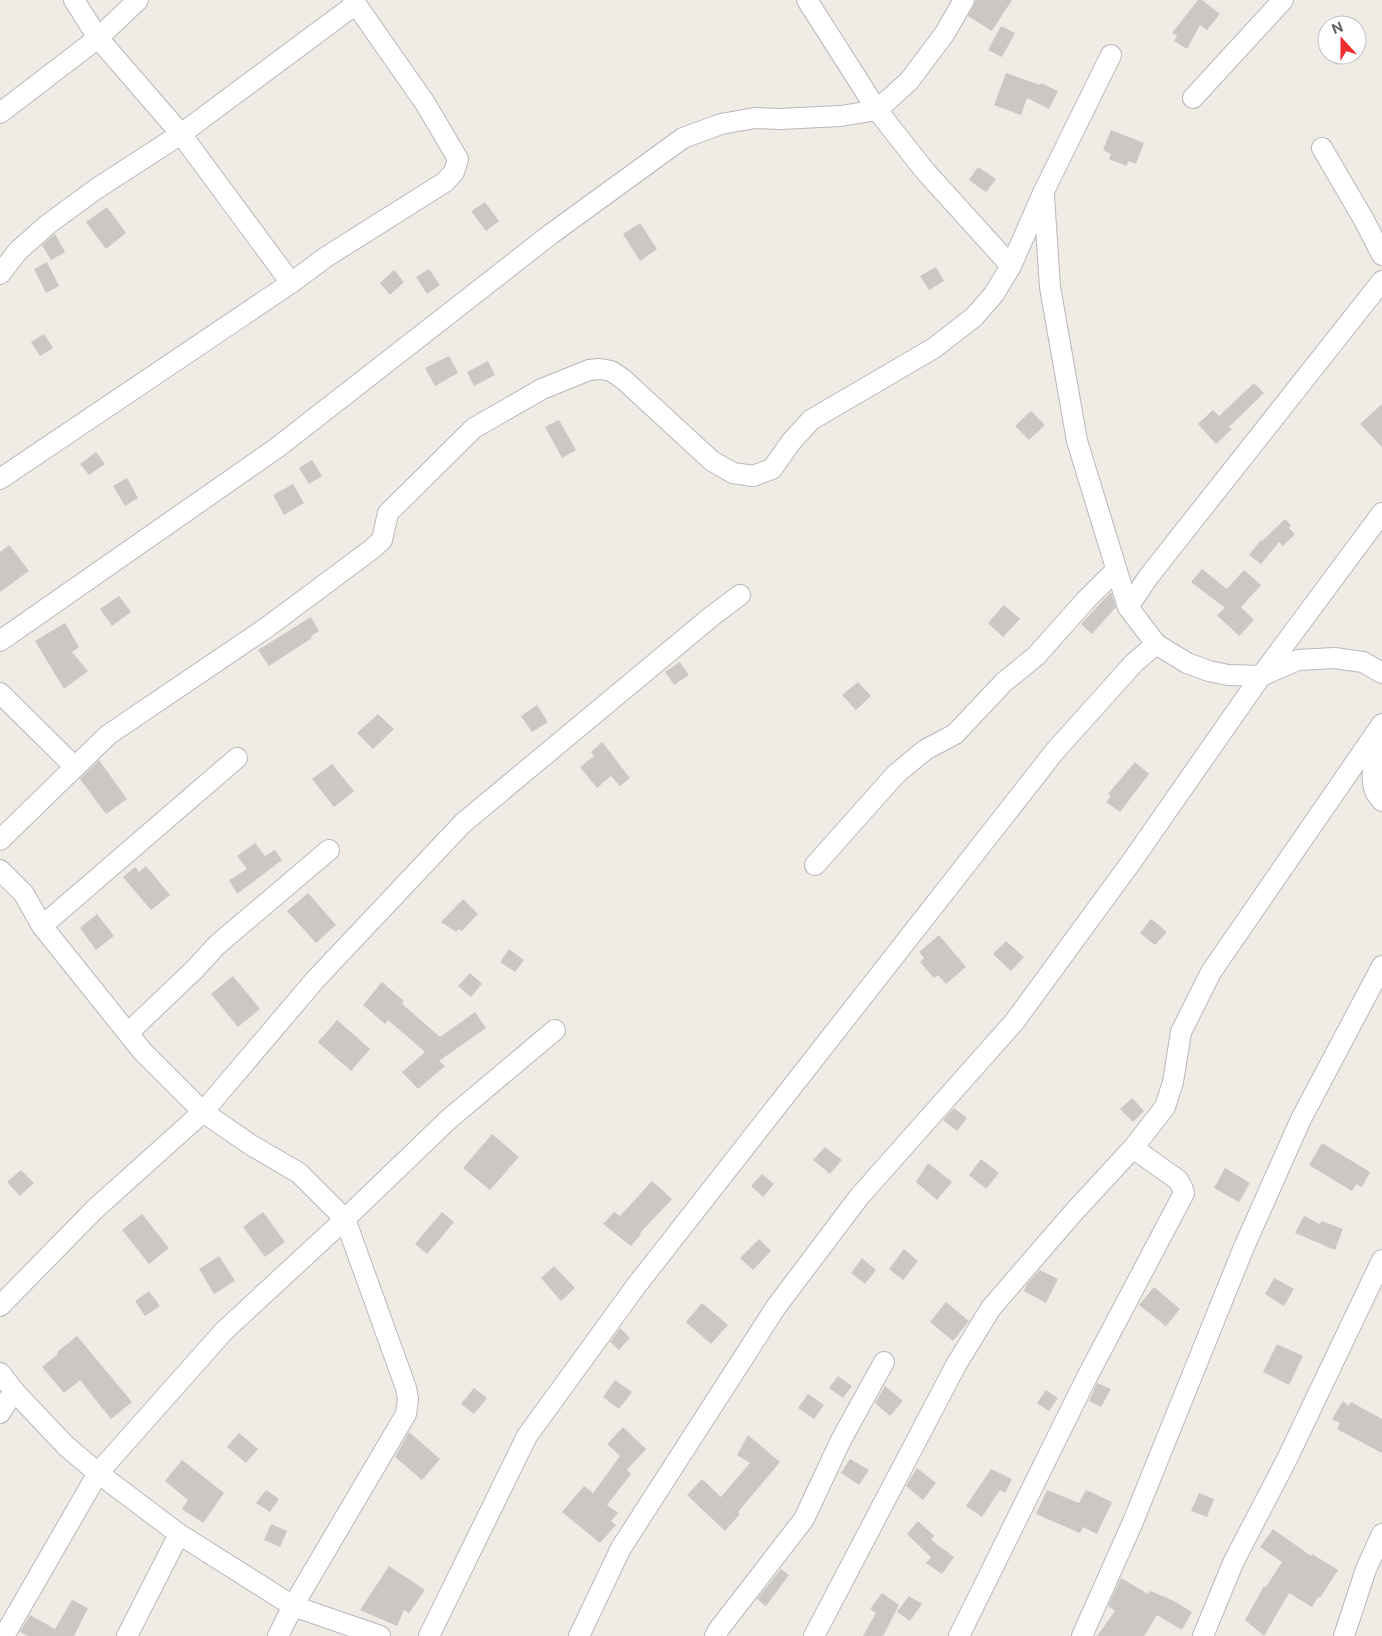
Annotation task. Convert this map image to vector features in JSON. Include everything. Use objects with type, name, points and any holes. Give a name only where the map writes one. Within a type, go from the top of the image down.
[{"type":"street","points":[[74,0],[98,38],[181,134],[291,283]]},
{"type":"street","points":[[0,113],[98,38],[138,0]]},
{"type":"street","points":[[807,0],[877,110],[925,171],[1011,266]]},
{"type":"street","points":[[0,641],[278,447],[551,234],[683,138],[721,124],[755,118],[780,119],[841,116],[877,110],[908,81],[945,33],[964,0]]},
{"type":"street","points":[[1194,98],[1284,0]]},
{"type":"street","points":[[0,274],[18,251],[47,225],[96,189],[181,134],[354,2],[425,103],[458,159],[454,172],[445,182],[326,257],[291,283],[0,478]]},
{"type":"street","points":[[0,840],[108,735],[266,628],[372,549],[382,540],[388,513],[474,428],[535,393],[589,370],[611,371],[623,379],[712,461],[733,473],[752,476],[772,469],[790,442],[811,420],[934,348],[974,317],[994,294],[1011,266],[1043,193],[1111,55]]},
{"type":"street","points":[[1322,148],[1382,255]]},
{"type":"street","points":[[1043,193],[1050,287],[1077,441],[1128,607],[1156,644],[1187,663],[1209,671],[1228,675],[1261,676],[1298,660],[1334,658],[1363,662],[1382,673]]},
{"type":"street","points":[[1128,607],[1149,576],[1382,281]]},
{"type":"street","points":[[579,1636],[621,1548],[776,1307],[859,1198],[1015,1021],[1132,861],[1261,676],[1382,513]]},
{"type":"street","points":[[815,864],[896,774],[925,750],[954,734],[1004,682],[1036,656],[1086,600],[1116,570]]},
{"type":"street","points":[[0,1306],[95,1209],[203,1112],[315,980],[463,823],[712,616],[740,595]]},
{"type":"street","points":[[429,1636],[527,1436],[636,1286],[1054,751],[1134,663],[1156,644]]},
{"type":"street","points":[[0,693],[75,767]]},
{"type":"street","points":[[814,1636],[956,1365],[991,1308],[1073,1213],[1133,1148],[1165,1107],[1173,1082],[1181,1032],[1211,972],[1382,724]]},
{"type":"street","points":[[1382,747],[1372,769],[1375,791],[1382,801]]},
{"type":"street","points":[[42,926],[237,758]]},
{"type":"street","points":[[129,1032],[195,969],[217,945],[329,850]]},
{"type":"street","points":[[0,870],[24,894],[42,926],[129,1032],[143,1052],[203,1112],[251,1145],[299,1173],[345,1219],[406,1388],[408,1400],[406,1414],[292,1606],[278,1636]]},
{"type":"street","points":[[1082,1636],[1132,1524],[1244,1247],[1301,1119],[1382,966]]},
{"type":"street","points":[[4,1636],[98,1473],[224,1331],[449,1119],[555,1030]]},
{"type":"street","points":[[959,1636],[1088,1377],[1184,1193],[1178,1180],[1133,1148]]},
{"type":"street","points":[[1203,1636],[1233,1563],[1287,1459],[1382,1260]]},
{"type":"street","points":[[715,1636],[804,1520],[841,1440],[884,1362]]},
{"type":"street","points":[[0,1373],[14,1391],[66,1446],[98,1473],[179,1534],[292,1606],[380,1636]]},
{"type":"street","points":[[0,1413],[14,1391]]},
{"type":"street","points":[[127,1636],[179,1534]]},
{"type":"street","points":[[1344,1636],[1366,1569],[1382,1534]]},
{"type":"building","points":[[976,0],[1012,0],[992,31],[968,16]]},
{"type":"building","points":[[1198,0],[1202,0],[1220,14],[1207,30],[1200,25],[1187,49],[1174,41],[1177,35],[1172,33]]},
{"type":"building","points":[[1001,26],[1015,33],[1002,57],[988,50]]},
{"type":"building","points":[[1006,73],[1040,85],[1041,83],[1058,91],[1049,109],[1027,98],[1021,115],[994,105]]},
{"type":"building","points":[[1111,130],[1144,143],[1136,164],[1129,161],[1126,166],[1109,159],[1111,154],[1103,150]]},
{"type":"building","points":[[978,167],[996,179],[986,192],[969,180]]},
{"type":"building","points":[[485,202],[499,221],[486,231],[471,211]]},
{"type":"building","points":[[107,207],[126,233],[106,249],[86,222]]},
{"type":"building","points":[[640,223],[657,249],[640,261],[623,234]]},
{"type":"building","points":[[55,234],[65,252],[51,260],[42,245]]},
{"type":"building","points":[[47,262],[59,286],[46,293],[34,269]]},
{"type":"building","points":[[936,267],[944,281],[929,290],[920,276]]},
{"type":"building","points":[[429,269],[440,285],[427,294],[416,277]]},
{"type":"building","points":[[394,270],[404,282],[390,295],[380,283]]},
{"type":"building","points":[[44,334],[53,348],[40,356],[31,342]]},
{"type":"building","points":[[449,356],[458,373],[435,386],[425,368]]},
{"type":"building","points":[[488,361],[495,375],[474,386],[467,372]]},
{"type":"building","points":[[1254,383],[1264,393],[1229,427],[1232,429],[1216,444],[1198,424],[1213,410],[1219,416]]},
{"type":"building","points":[[1382,404],[1382,447],[1360,424]]},
{"type":"building","points":[[1031,411],[1045,425],[1029,440],[1015,426]]},
{"type":"building","points":[[559,420],[576,450],[562,458],[545,427]]},
{"type":"building","points":[[96,452],[105,464],[89,475],[80,464]]},
{"type":"building","points":[[312,460],[322,476],[309,484],[299,468]]},
{"type":"building","points":[[127,478],[138,498],[125,506],[113,486]]},
{"type":"building","points":[[293,484],[304,503],[284,515],[273,495]]},
{"type":"building","points":[[1285,519],[1291,525],[1289,528],[1295,534],[1283,546],[1279,542],[1261,564],[1249,555],[1261,540]]},
{"type":"building","points":[[9,545],[29,571],[0,592],[0,552]]},
{"type":"building","points":[[1202,569],[1227,589],[1244,570],[1261,585],[1241,607],[1254,620],[1239,636],[1217,615],[1225,608],[1191,582]]},
{"type":"building","points":[[1111,592],[1116,607],[1092,634],[1081,624]]},
{"type":"building","points":[[119,596],[131,612],[112,626],[100,609]]},
{"type":"building","points":[[1004,605],[1020,619],[1003,637],[988,623]]},
{"type":"building","points":[[311,617],[319,631],[311,636],[312,638],[269,666],[258,650]]},
{"type":"building","points":[[65,623],[79,647],[72,652],[88,671],[64,689],[35,641]]},
{"type":"building","points":[[680,662],[689,675],[674,685],[665,672]]},
{"type":"building","points":[[858,682],[871,696],[856,710],[842,695]]},
{"type":"building","points":[[537,705],[548,722],[532,732],[521,716]]},
{"type":"building","points":[[378,714],[394,729],[373,749],[357,733]]},
{"type":"building","points":[[602,742],[630,778],[620,786],[611,776],[597,788],[580,767],[594,756],[591,752]]},
{"type":"building","points":[[99,760],[127,799],[106,814],[80,779]]},
{"type":"building","points":[[1135,762],[1149,774],[1120,812],[1106,802],[1111,796],[1108,794]]},
{"type":"building","points":[[332,764],[354,791],[334,807],[312,779]]},
{"type":"building","points":[[255,843],[265,856],[275,850],[282,860],[237,894],[229,880],[247,869],[237,856]]},
{"type":"building","points":[[146,866],[170,895],[151,910],[123,877],[135,867],[139,872]]},
{"type":"building","points":[[308,893],[336,925],[316,943],[287,911]]},
{"type":"building","points":[[463,899],[478,914],[462,931],[459,929],[456,932],[441,922]]},
{"type":"building","points":[[97,914],[114,936],[96,950],[80,928]]},
{"type":"building","points":[[1151,919],[1167,932],[1155,945],[1140,933]]},
{"type":"building","points":[[939,935],[966,967],[946,984],[938,975],[934,978],[920,962],[924,958],[919,952]]},
{"type":"building","points":[[1006,941],[1024,957],[1011,971],[993,954]]},
{"type":"building","points":[[509,949],[524,960],[515,972],[500,962]]},
{"type":"building","points":[[470,973],[482,984],[471,997],[458,986]]},
{"type":"building","points":[[233,976],[260,1009],[238,1027],[211,994]]},
{"type":"building","points":[[382,982],[404,1001],[402,1004],[440,1037],[475,1012],[486,1028],[439,1061],[445,1066],[418,1089],[402,1072],[425,1052],[388,1020],[385,1024],[363,1005]]},
{"type":"building","points":[[337,1020],[370,1049],[351,1071],[318,1042]]},
{"type":"building","points":[[1132,1098],[1144,1111],[1133,1122],[1120,1109]]},
{"type":"building","points":[[954,1108],[967,1118],[957,1131],[943,1120]]},
{"type":"building","points":[[492,1134],[519,1157],[490,1190],[463,1168]]},
{"type":"building","points":[[1322,1143],[1370,1172],[1362,1187],[1356,1184],[1352,1191],[1309,1165]]},
{"type":"building","points":[[825,1147],[842,1160],[830,1174],[813,1160]]},
{"type":"building","points":[[981,1159],[999,1173],[986,1189],[969,1175]]},
{"type":"building","points":[[928,1163],[952,1182],[937,1200],[916,1182]]},
{"type":"building","points":[[1225,1168],[1250,1183],[1239,1202],[1214,1188]]},
{"type":"building","points":[[21,1170],[34,1183],[20,1196],[7,1182]]},
{"type":"building","points":[[762,1174],[774,1184],[763,1197],[751,1186]]},
{"type":"building","points":[[652,1181],[672,1199],[640,1233],[631,1246],[603,1224],[614,1212],[620,1216]]},
{"type":"building","points":[[263,1212],[285,1242],[265,1257],[243,1227]]},
{"type":"building","points":[[442,1212],[454,1222],[427,1254],[415,1244]]},
{"type":"building","points":[[142,1214],[169,1248],[149,1264],[122,1230]]},
{"type":"building","points":[[1304,1216],[1320,1224],[1322,1221],[1343,1229],[1335,1250],[1295,1233]]},
{"type":"building","points":[[759,1239],[771,1251],[753,1270],[740,1258]]},
{"type":"building","points":[[904,1249],[918,1261],[903,1280],[889,1269]]},
{"type":"building","points":[[219,1256],[235,1281],[214,1294],[199,1269]]},
{"type":"building","points":[[862,1258],[876,1270],[865,1284],[851,1273]]},
{"type":"building","points":[[554,1266],[575,1288],[561,1301],[541,1278]]},
{"type":"building","points":[[1040,1270],[1058,1279],[1046,1303],[1024,1291],[1027,1284]]},
{"type":"building","points":[[1274,1278],[1294,1289],[1284,1306],[1265,1294]]},
{"type":"building","points":[[1154,1287],[1180,1309],[1166,1326],[1139,1305]]},
{"type":"building","points":[[149,1291],[160,1306],[145,1316],[135,1301]]},
{"type":"building","points":[[946,1302],[969,1321],[953,1341],[930,1322]]},
{"type":"building","points":[[702,1303],[728,1325],[711,1344],[686,1322]]},
{"type":"building","points":[[620,1328],[630,1338],[619,1350],[610,1342]]},
{"type":"building","points":[[77,1336],[132,1402],[111,1419],[80,1380],[64,1393],[42,1367]]},
{"type":"building","points":[[1277,1344],[1303,1356],[1289,1385],[1263,1372]]},
{"type":"building","points":[[838,1376],[852,1386],[843,1398],[829,1388]]},
{"type":"building","points":[[615,1380],[632,1392],[619,1409],[603,1397]]},
{"type":"building","points":[[1097,1383],[1111,1389],[1101,1407],[1089,1401]]},
{"type":"building","points":[[885,1386],[903,1401],[890,1416],[875,1403]]},
{"type":"building","points":[[474,1388],[487,1398],[474,1414],[461,1404]]},
{"type":"building","points":[[1046,1390],[1058,1398],[1049,1411],[1037,1403]]},
{"type":"building","points":[[808,1394],[824,1405],[814,1419],[798,1408]]},
{"type":"building","points":[[1343,1401],[1349,1406],[1351,1402],[1382,1419],[1382,1453],[1337,1429],[1340,1423],[1332,1419]]},
{"type":"building","points":[[623,1427],[646,1449],[627,1470],[631,1474],[607,1505],[618,1513],[611,1521],[616,1525],[600,1543],[562,1512],[584,1486],[593,1493],[620,1456],[607,1444]]},
{"type":"building","points":[[409,1432],[440,1459],[422,1480],[395,1457]]},
{"type":"building","points":[[239,1433],[258,1449],[246,1463],[227,1447]]},
{"type":"building","points":[[748,1435],[780,1462],[738,1512],[740,1514],[725,1531],[687,1495],[702,1479],[721,1497],[750,1463],[737,1455]]},
{"type":"building","points":[[850,1459],[869,1470],[859,1485],[841,1473]]},
{"type":"building","points":[[182,1460],[224,1493],[203,1523],[182,1509],[188,1500],[165,1481]]},
{"type":"building","points":[[917,1468],[936,1483],[923,1500],[906,1486]]},
{"type":"building","points":[[991,1469],[1012,1479],[1005,1493],[1000,1490],[982,1517],[966,1506]]},
{"type":"building","points":[[266,1490],[279,1499],[270,1512],[256,1503]]},
{"type":"building","points":[[1047,1490],[1079,1503],[1086,1490],[1112,1502],[1097,1534],[1083,1527],[1080,1533],[1036,1514]]},
{"type":"building","points":[[1199,1493],[1214,1499],[1207,1517],[1191,1511]]},
{"type":"building","points":[[918,1521],[934,1536],[931,1540],[954,1557],[942,1574],[926,1563],[931,1557],[907,1534]]},
{"type":"building","points":[[271,1524],[287,1531],[280,1547],[264,1540]]},
{"type":"building","points":[[1273,1529],[1311,1556],[1312,1554],[1338,1570],[1312,1607],[1289,1593],[1264,1636],[1245,1620],[1264,1586],[1266,1587],[1282,1562],[1260,1547]]},
{"type":"building","points":[[389,1566],[425,1590],[409,1613],[404,1610],[397,1626],[360,1610]]},
{"type":"building","points":[[781,1569],[789,1575],[766,1606],[757,1599]]},
{"type":"building","points":[[1121,1578],[1148,1594],[1150,1591],[1172,1600],[1192,1612],[1182,1630],[1157,1615],[1144,1636],[1097,1636],[1115,1611],[1108,1606]]},
{"type":"building","points":[[882,1593],[899,1605],[883,1636],[863,1636],[876,1613],[870,1609]]},
{"type":"building","points":[[909,1596],[922,1604],[910,1621],[897,1612]]},
{"type":"building","points":[[72,1600],[88,1608],[74,1636],[28,1636],[20,1632],[30,1615],[55,1629]]}]
